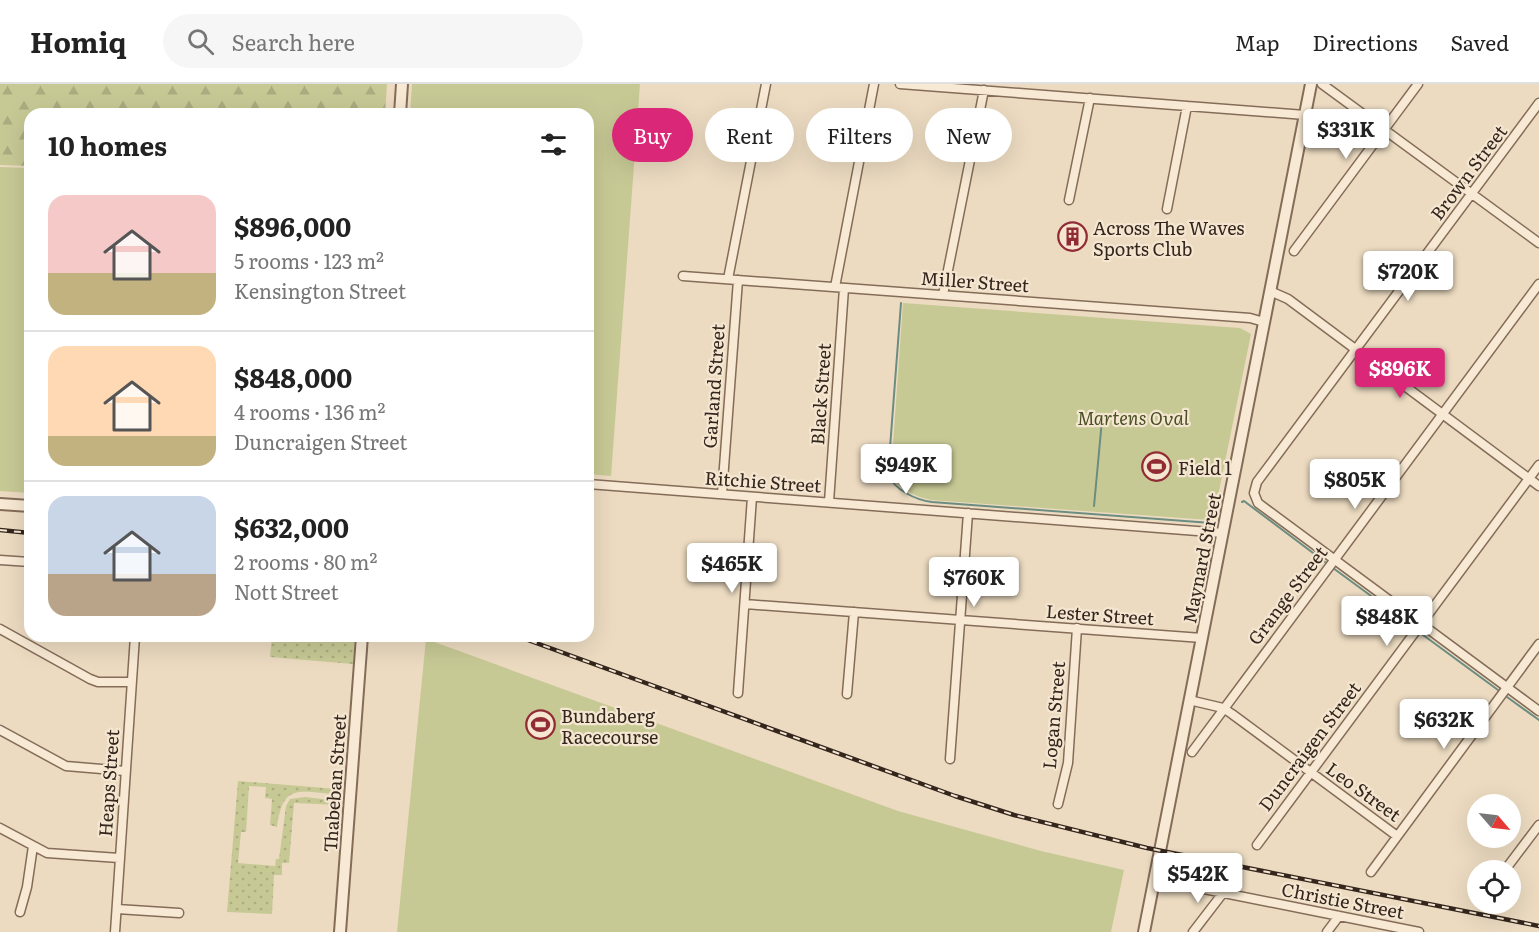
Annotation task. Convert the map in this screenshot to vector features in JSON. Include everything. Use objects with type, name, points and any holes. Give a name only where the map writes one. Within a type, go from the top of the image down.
[{"type":"street","points":[[400,108],[402,84]]},
{"type":"street","points":[[728,279],[766,84]]},
{"type":"street","name":"Black Street","points":[[829,502],[840,287],[874,84]]},
{"type":"street","points":[[900,84],[1305,116]]},
{"type":"street","name":"Maynard Street","points":[[1144,932],[1311,84]]},
{"type":"street","points":[[1322,84],[1539,243]]},
{"type":"street","points":[[1294,251],[1418,84]]},
{"type":"street","points":[[943,295],[984,90]]},
{"type":"street","points":[[1069,201],[1090,98]]},
{"type":"street","name":"Brown Street","points":[[1334,560],[1258,503],[1254,493],[1257,482],[1539,103]]},
{"type":"street","points":[[1167,209],[1187,106]]},
{"type":"street","name":"Miller Street","points":[[683,276],[1251,318],[1264,322]]},
{"type":"street","name":"Garland Street","points":[[722,494],[738,280]]},
{"type":"street","name":"Grange Street","points":[[1192,752],[1539,284]]},
{"type":"street","points":[[1270,291],[1288,299],[1539,486]]},
{"type":"street","name":"Duncraigen Street","points":[[1257,845],[1539,465]]},
{"type":"street","name":"Ritchie Street","points":[[594,484],[1223,533]]},
{"type":"street","points":[[738,693],[753,496]]},
{"type":"street","points":[[0,504],[24,506]]},
{"type":"street","points":[[950,759],[968,513]]},
{"type":"street","points":[[0,560],[24,562]]},
{"type":"street","points":[[1334,560],[1539,711]]},
{"type":"street","name":"Lester Street","points":[[745,604],[1202,638]]},
{"type":"street","points":[[847,694],[854,612]]},
{"type":"street","name":"Logan Street","points":[[1058,804],[1068,763],[1077,628]]},
{"type":"street","points":[[0,629],[90,679],[131,682]]},
{"type":"street","name":"Heaps Street","points":[[115,932],[134,642]]},
{"type":"street","name":"Thabeban Street","points":[[340,932],[362,642]]},
{"type":"street","points":[[1371,872],[1539,644]]},
{"type":"street","name":"Leo Street","points":[[1190,700],[1223,708],[1397,836]]},
{"type":"street","points":[[0,730],[66,766],[125,771]]},
{"type":"street","points":[[1513,860],[1539,825]]},
{"type":"street","points":[[0,828],[47,853],[119,858]]},
{"type":"street","points":[[20,912],[27,887],[33,846]]},
{"type":"street","name":"Christie Street","points":[[1155,879],[1419,932]]},
{"type":"street","points":[[1193,932],[1223,893]]},
{"type":"street","points":[[117,909],[179,913]]},
{"type":"street","points":[[1327,932],[1339,916]]},
{"type":"green space","points":[[0,84],[387,84],[385,108],[24,108],[24,166],[0,165]]},
{"type":"green space","points":[[412,84],[640,84],[638,108],[612,108],[612,162],[634,162],[611,476],[594,475],[594,108],[410,108]]},
{"type":"green space","points":[[0,167],[24,168],[24,493],[0,491]]},
{"type":"green space","name":"Martens Oval","points":[[903,303],[1240,328],[1251,334],[1217,501],[1210,520],[931,500],[919,497],[902,487],[891,473]]},
{"type":"green space","points":[[271,642],[355,642],[353,664],[270,657]]},
{"type":"green space","name":"Bundaberg Racecourse","points":[[426,642],[434,642],[898,811],[1041,851],[1124,870],[1111,932],[397,932]]},
{"type":"green space","points":[[238,781],[337,789],[336,794],[303,792],[289,796],[280,813],[277,827],[270,825],[272,799],[265,798],[266,787],[249,786],[246,832],[241,832],[238,863],[275,866],[276,859],[279,859],[286,806],[290,799],[305,797],[339,801],[339,805],[294,803],[289,863],[282,863],[282,875],[274,875],[272,914],[227,912]]},
{"type":"waterway","points":[[901,303],[888,474],[900,489],[919,499],[932,502],[1211,523]]},
{"type":"waterway","points":[[1094,506],[1102,420]]},
{"type":"waterway","points":[[1242,502],[1244,501],[1325,562]]},
{"type":"waterway","points":[[1333,568],[1412,626]]},
{"type":"waterway","points":[[1419,632],[1498,690]]},
{"type":"waterway","points":[[1507,697],[1539,720]]},
{"type":"railway","points":[[0,530],[24,532]]},
{"type":"railway","points":[[533,642],[955,796],[1014,815],[1147,848],[1539,926]]},
{"type":"place","name":"Across The Waves Sports Club","points":[[1072,237]]},
{"type":"place","name":"Field 1","points":[[1157,467]]},
{"type":"place","name":"Bundaberg Racecourse","points":[[540,725]]}]
